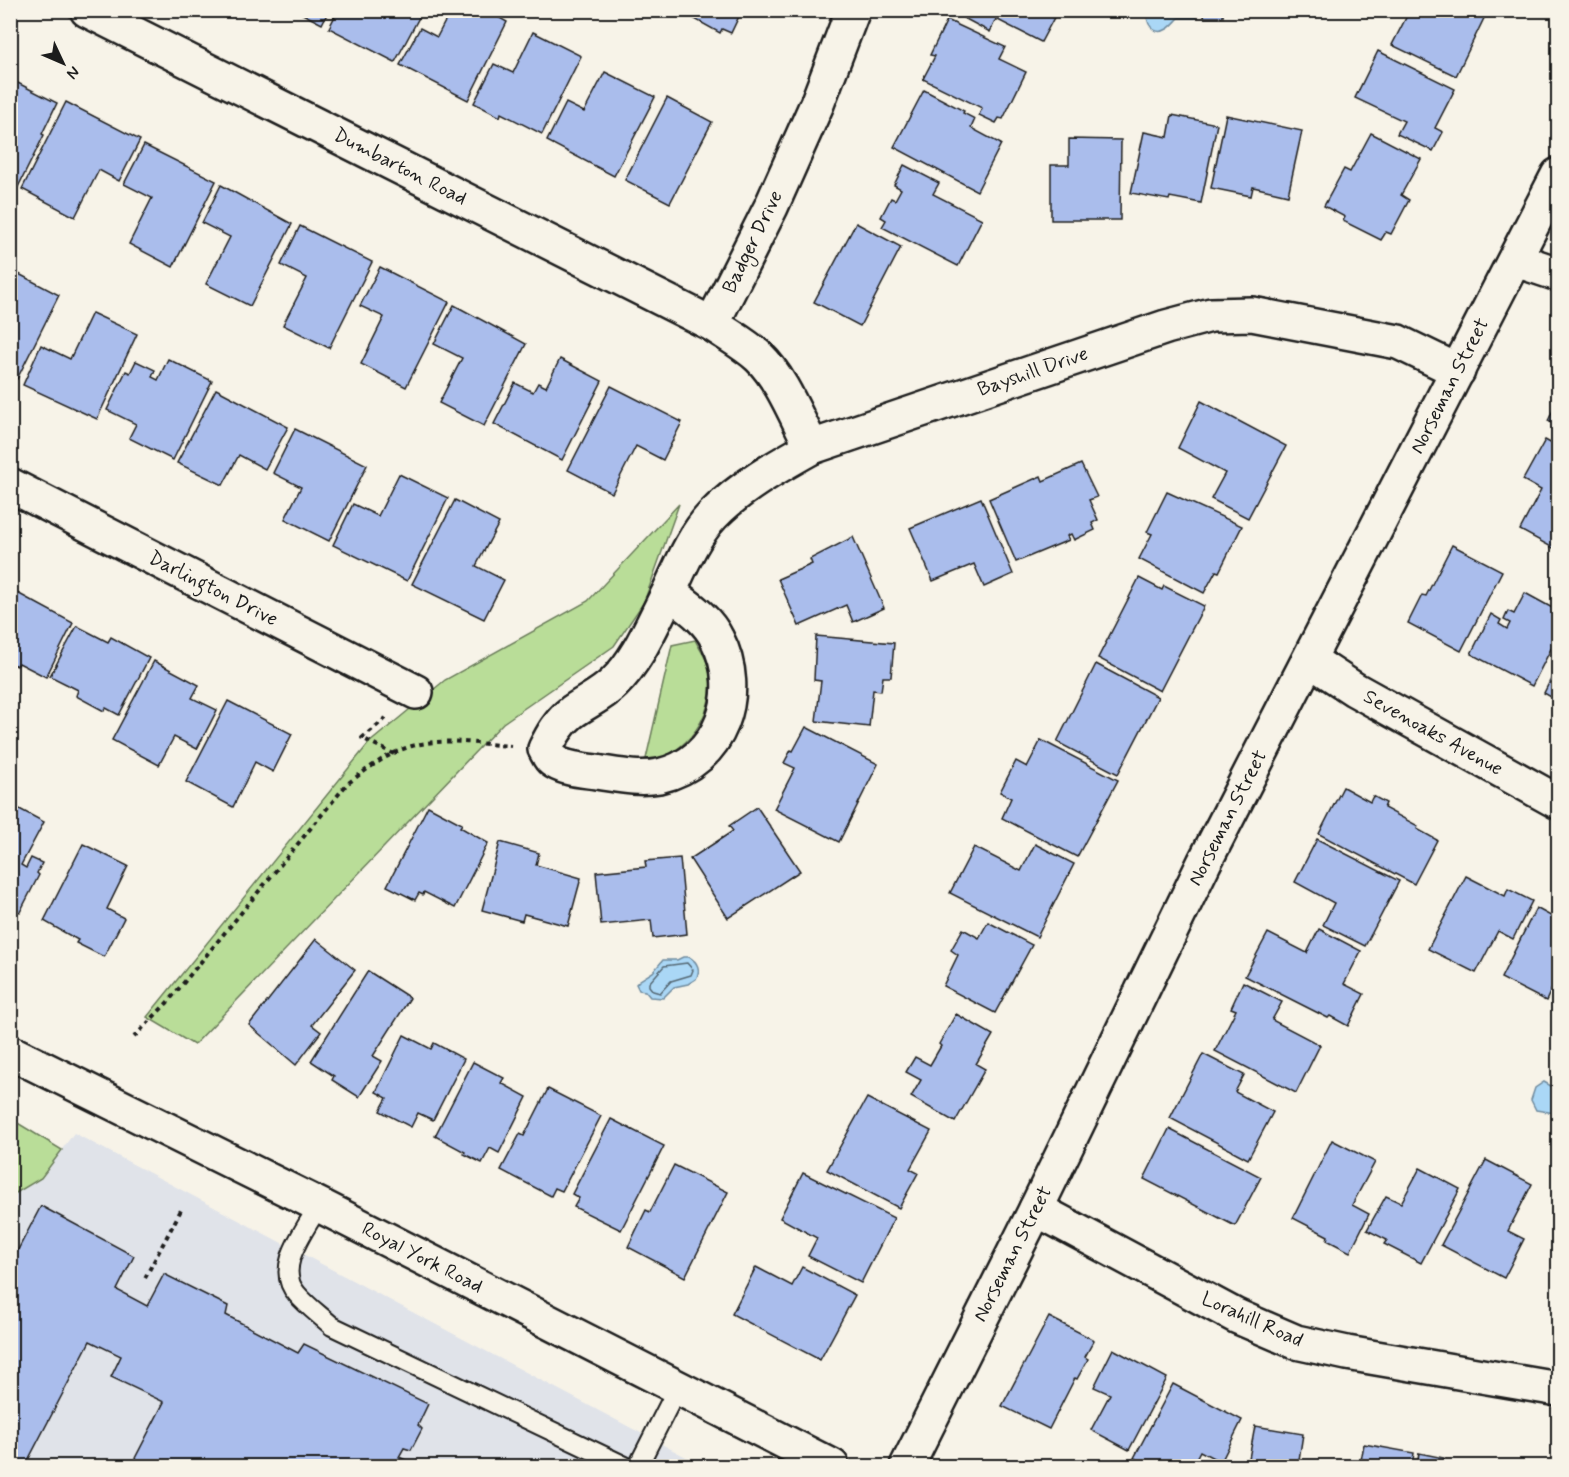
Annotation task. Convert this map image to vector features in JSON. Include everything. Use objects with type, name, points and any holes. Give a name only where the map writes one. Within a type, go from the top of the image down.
[{"type":"street","name":"Dumbarton Road","points":[[87,10],[712,324]]},
{"type":"street","name":"Badger Drive","points":[[712,324],[771,207],[808,124],[853,10]]},
{"type":"street","name":"Norseman Street","points":[[907,1467],[1036,1209],[1204,863],[1558,175]]},
{"type":"street","points":[[1516,260],[1558,273]]},
{"type":"street","name":"Bayshill Drive","points":[[545,749],[554,731],[571,713],[595,699],[615,683],[633,660],[692,545],[712,516],[745,488],[778,465],[812,447],[1166,327],[1211,315],[1252,314],[1398,342],[1458,371]]},
{"type":"street","points":[[712,324],[760,358],[773,374],[812,447]]},
{"type":"street","name":"Darlington Drive","points":[[10,485],[416,692]]},
{"type":"street","points":[[545,749],[552,761],[570,768],[635,778],[660,776],[687,765],[711,743],[726,717],[731,688],[727,660],[716,636],[696,612],[669,592]]},
{"type":"street","name":"Sevenoaks Avenue","points":[[1310,660],[1354,689],[1558,802]]},
{"type":"street","name":"Royal York Road","points":[[10,1052],[319,1205],[832,1467]]},
{"type":"street","name":"Lorahill Road","points":[[1036,1209],[1236,1317],[1296,1342],[1347,1353],[1558,1389]]},
{"type":"lane","points":[[319,1205],[290,1257],[289,1277],[295,1293],[332,1326],[624,1467]]},
{"type":"lane","points":[[638,1467],[678,1389]]},
{"type":"path","points":[[394,754],[362,738],[416,692]]},
{"type":"path","points":[[134,1037],[167,1003],[347,784],[372,765],[413,746],[456,741],[545,749]]},
{"type":"path","points":[[145,1278],[181,1210]]},
{"type":"shaded area","points":[[74,1133],[703,1466],[11,1466],[10,1196],[41,1178]]},
{"type":"green space","points":[[679,504],[644,602],[614,646],[503,723],[194,1045],[147,1017],[369,743],[445,680],[588,601]]},
{"type":"green space","points":[[695,640],[707,662],[710,678],[710,691],[704,715],[691,736],[682,745],[665,756],[645,763],[672,645]]},
{"type":"green space","points":[[11,1119],[62,1150],[41,1178],[11,1196]]},
{"type":"water","points":[[1148,10],[1200,11],[1196,18],[1179,18],[1168,28],[1158,31],[1151,27],[1147,20]]},
{"type":"water","points":[[689,957],[696,964],[698,972],[696,979],[688,984],[674,987],[663,998],[650,997],[645,991],[639,990],[636,984],[653,972],[663,960],[677,960]]},
{"type":"water","points":[[1544,1082],[1558,1090],[1558,1116],[1555,1113],[1536,1110],[1531,1100],[1535,1088]]},
{"type":"building","points":[[295,10],[329,10],[322,24]]},
{"type":"building","points":[[338,10],[423,10],[395,62],[329,28]]},
{"type":"building","points":[[451,10],[486,10],[507,22],[468,100],[400,65],[420,28],[437,37]]},
{"type":"building","points":[[693,10],[742,10],[731,33],[722,29],[720,33],[691,17]]},
{"type":"building","points":[[949,10],[1058,10],[1041,42],[996,19],[990,32]]},
{"type":"building","points":[[1205,10],[1223,10],[1223,17],[1204,17]]},
{"type":"building","points":[[1410,10],[1488,10],[1456,76],[1392,45]]},
{"type":"building","points":[[947,20],[1005,47],[999,59],[1026,72],[1003,119],[999,118],[996,123],[979,115],[982,108],[923,79],[935,56],[930,55]]},
{"type":"building","points":[[533,32],[581,56],[542,134],[501,113],[500,117],[474,103],[494,64],[513,73]]},
{"type":"building","points":[[1378,51],[1455,89],[1435,128],[1443,132],[1433,151],[1397,134],[1404,121],[1355,98]]},
{"type":"building","points":[[605,72],[655,97],[614,176],[547,141],[566,103],[584,112]]},
{"type":"building","points":[[10,79],[57,103],[17,189],[10,186]]},
{"type":"building","points":[[924,90],[964,111],[963,113],[975,119],[971,128],[1001,144],[977,191],[894,147]]},
{"type":"building","points":[[667,98],[712,122],[670,203],[625,180]]},
{"type":"building","points":[[66,102],[140,140],[119,181],[99,170],[75,217],[22,189]]},
{"type":"building","points":[[1172,115],[1217,124],[1201,203],[1131,193],[1144,132],[1168,137]]},
{"type":"building","points":[[1226,115],[1302,131],[1288,195],[1253,187],[1251,196],[1211,188]]},
{"type":"building","points":[[1371,133],[1421,159],[1401,195],[1409,200],[1391,234],[1386,232],[1381,240],[1343,221],[1345,217],[1324,206],[1344,169],[1350,172]]},
{"type":"building","points":[[1069,139],[1121,140],[1120,220],[1051,220],[1051,165],[1069,165]]},
{"type":"building","points":[[144,145],[216,181],[173,267],[129,244],[152,198],[124,184]]},
{"type":"building","points":[[904,165],[939,183],[933,194],[982,219],[958,266],[882,227],[886,220],[881,217],[891,198],[895,200],[901,189],[894,185]]},
{"type":"building","points":[[221,185],[292,224],[250,306],[206,284],[230,237],[202,223]]},
{"type":"building","points":[[856,223],[901,247],[860,326],[814,302]]},
{"type":"building","points":[[300,226],[372,262],[329,348],[283,325],[307,278],[281,265]]},
{"type":"building","points":[[380,267],[449,302],[406,387],[361,364],[384,317],[360,306]]},
{"type":"building","points":[[15,272],[59,295],[17,379],[10,376],[10,280]]},
{"type":"building","points":[[454,305],[526,344],[484,426],[439,403],[462,358],[434,344]]},
{"type":"building","points":[[92,313],[137,334],[97,419],[23,385],[41,345],[70,359]]},
{"type":"building","points":[[168,359],[212,381],[173,460],[129,438],[136,424],[107,410],[126,371],[130,373],[136,361],[155,370],[152,377],[158,380]]},
{"type":"building","points":[[560,359],[602,381],[562,460],[494,424],[515,383],[533,392],[538,383],[546,387]]},
{"type":"building","points":[[611,386],[682,422],[663,460],[636,446],[612,493],[568,470]]},
{"type":"building","points":[[216,389],[288,427],[265,469],[239,455],[223,485],[177,463]]},
{"type":"building","points":[[1558,400],[1558,426],[1548,421]]},
{"type":"building","points":[[1201,401],[1286,446],[1248,518],[1211,499],[1225,473],[1178,448]]},
{"type":"building","points":[[295,429],[367,465],[329,541],[285,519],[301,487],[273,473]]},
{"type":"building","points":[[1545,440],[1558,447],[1558,542],[1555,549],[1520,530],[1541,490],[1523,480]]},
{"type":"building","points":[[1081,464],[1097,497],[1089,500],[1098,520],[1092,523],[1095,530],[1074,540],[1071,534],[1067,536],[1069,540],[1016,562],[989,499],[1041,476],[1043,481]]},
{"type":"building","points":[[399,474],[448,498],[407,581],[333,545],[353,504],[378,516]]},
{"type":"building","points":[[1167,492],[1242,526],[1219,572],[1216,571],[1204,593],[1139,559],[1152,534],[1147,532]]},
{"type":"building","points":[[981,498],[1013,574],[984,587],[974,564],[933,581],[910,528]]},
{"type":"building","points":[[455,500],[499,523],[476,566],[504,580],[484,619],[412,584]]},
{"type":"building","points":[[853,537],[884,608],[853,622],[846,605],[799,626],[778,579],[812,564],[810,559]]},
{"type":"building","points":[[1452,545],[1502,571],[1461,651],[1408,623],[1422,595],[1426,596]]},
{"type":"building","points":[[1139,578],[1162,590],[1164,586],[1204,606],[1160,691],[1098,658]]},
{"type":"building","points":[[10,589],[73,623],[46,677],[19,663],[17,666],[10,663]]},
{"type":"building","points":[[1525,593],[1558,611],[1558,635],[1532,686],[1471,654],[1491,614],[1501,620],[1499,624],[1507,629],[1510,623],[1504,620],[1508,611],[1514,614]]},
{"type":"building","points":[[77,626],[108,642],[111,637],[149,658],[119,715],[106,708],[104,711],[76,696],[78,690],[50,676]]},
{"type":"building","points":[[816,636],[894,643],[891,677],[883,677],[881,691],[873,690],[869,727],[816,721],[821,681],[814,680]]},
{"type":"building","points":[[154,661],[199,685],[192,698],[217,710],[197,749],[174,737],[159,765],[112,740]]},
{"type":"building","points":[[1096,664],[1158,697],[1118,774],[1057,742]]},
{"type":"building","points":[[1558,665],[1558,701],[1544,693]]},
{"type":"building","points":[[228,701],[292,734],[273,772],[255,762],[233,807],[186,782]]},
{"type":"building","points":[[806,727],[878,764],[839,842],[774,809],[795,768],[784,763]]},
{"type":"building","points":[[1041,740],[1118,780],[1077,857],[1002,818],[1011,798],[1000,792],[1016,761],[1027,767]]},
{"type":"building","points":[[1343,787],[1370,802],[1373,796],[1386,803],[1384,808],[1418,826],[1417,829],[1437,840],[1414,884],[1319,834]]},
{"type":"building","points":[[10,804],[44,822],[21,865],[26,868],[31,858],[42,863],[37,873],[39,875],[20,912],[10,907]]},
{"type":"building","points":[[428,806],[462,824],[460,827],[488,843],[455,908],[424,892],[423,895],[419,893],[415,900],[387,886]]},
{"type":"building","points":[[757,807],[800,871],[728,918],[690,859],[733,831],[729,826]]},
{"type":"building","points":[[1317,839],[1399,881],[1365,946],[1323,925],[1334,903],[1295,882]]},
{"type":"building","points":[[500,842],[539,853],[536,865],[581,878],[568,926],[524,914],[522,921],[482,910]]},
{"type":"building","points":[[83,844],[128,866],[107,909],[124,918],[104,957],[76,943],[78,940],[44,921]]},
{"type":"building","points":[[1035,844],[1074,864],[1037,937],[950,893],[974,847],[1021,871]]},
{"type":"building","points":[[680,858],[687,934],[653,938],[651,920],[601,925],[596,872],[646,867],[645,861]]},
{"type":"building","points":[[1466,876],[1505,896],[1508,889],[1532,901],[1513,939],[1498,931],[1476,973],[1428,949]]},
{"type":"building","points":[[1536,908],[1558,918],[1558,975],[1546,1001],[1501,978]]},
{"type":"building","points":[[988,922],[1032,945],[995,1013],[943,986],[958,955],[951,950],[963,929],[979,938]]},
{"type":"building","points":[[1319,929],[1361,951],[1344,984],[1364,994],[1348,1026],[1245,976],[1268,933],[1307,953]]},
{"type":"building","points":[[316,939],[355,970],[312,1025],[321,1032],[296,1065],[249,1025]]},
{"type":"building","points":[[368,971],[410,998],[373,1056],[382,1061],[359,1097],[332,1080],[334,1076],[311,1061]]},
{"type":"building","points":[[1243,982],[1282,1002],[1272,1020],[1320,1045],[1296,1093],[1215,1051],[1236,1010],[1231,1008]]},
{"type":"building","points":[[956,1014],[993,1035],[976,1064],[985,1069],[955,1122],[911,1097],[921,1080],[906,1072],[915,1057],[930,1065]]},
{"type":"building","points":[[404,1035],[431,1049],[434,1043],[464,1059],[433,1120],[418,1113],[411,1127],[380,1111],[387,1098],[376,1092]]},
{"type":"building","points":[[1203,1054],[1244,1075],[1235,1092],[1273,1112],[1248,1159],[1170,1118]]},
{"type":"building","points":[[473,1062],[504,1078],[501,1083],[527,1097],[499,1153],[490,1148],[482,1163],[435,1136]]},
{"type":"building","points":[[548,1089],[601,1116],[562,1191],[555,1188],[551,1196],[501,1170],[520,1134],[524,1136]]},
{"type":"building","points":[[867,1098],[931,1131],[910,1169],[918,1173],[899,1208],[827,1170]]},
{"type":"building","points":[[611,1119],[664,1146],[621,1230],[574,1207],[579,1198],[572,1194]]},
{"type":"building","points":[[1169,1129],[1261,1177],[1235,1226],[1144,1179]]},
{"type":"building","points":[[1332,1140],[1375,1162],[1352,1205],[1369,1214],[1350,1252],[1327,1240],[1328,1236],[1293,1218]]},
{"type":"building","points":[[1486,1160],[1532,1184],[1508,1231],[1524,1239],[1504,1278],[1441,1245]]},
{"type":"building","points":[[674,1165],[728,1192],[685,1277],[628,1247],[646,1210],[650,1212]]},
{"type":"building","points":[[1420,1168],[1460,1189],[1421,1263],[1384,1244],[1387,1240],[1367,1230],[1386,1196],[1401,1203]]},
{"type":"building","points":[[803,1173],[894,1218],[861,1283],[808,1256],[817,1238],[780,1218]]},
{"type":"building","points":[[41,1206],[134,1256],[117,1290],[147,1306],[164,1274],[228,1306],[226,1315],[298,1353],[304,1344],[428,1404],[418,1425],[422,1429],[411,1450],[404,1448],[399,1457],[412,1463],[411,1466],[131,1466],[164,1402],[111,1377],[121,1356],[90,1341],[25,1466],[10,1466],[10,1265]]},
{"type":"building","points":[[756,1267],[792,1286],[802,1267],[855,1295],[820,1360],[732,1314]]},
{"type":"building","points":[[1049,1317],[1094,1340],[1085,1357],[1088,1359],[1077,1379],[1075,1378],[1049,1429],[1002,1406]]},
{"type":"building","points":[[1113,1349],[1167,1378],[1129,1450],[1091,1430],[1110,1394],[1094,1387]]},
{"type":"building","points":[[1173,1384],[1242,1420],[1221,1462],[1200,1451],[1192,1466],[1149,1466],[1134,1458]]},
{"type":"building","points":[[1255,1426],[1303,1434],[1298,1466],[1240,1466],[1241,1463],[1248,1464]]},
{"type":"building","points":[[1364,1444],[1414,1453],[1412,1466],[1360,1466]]},
{"type":"building","points":[[1419,1453],[1444,1458],[1443,1466],[1417,1466]]}]
